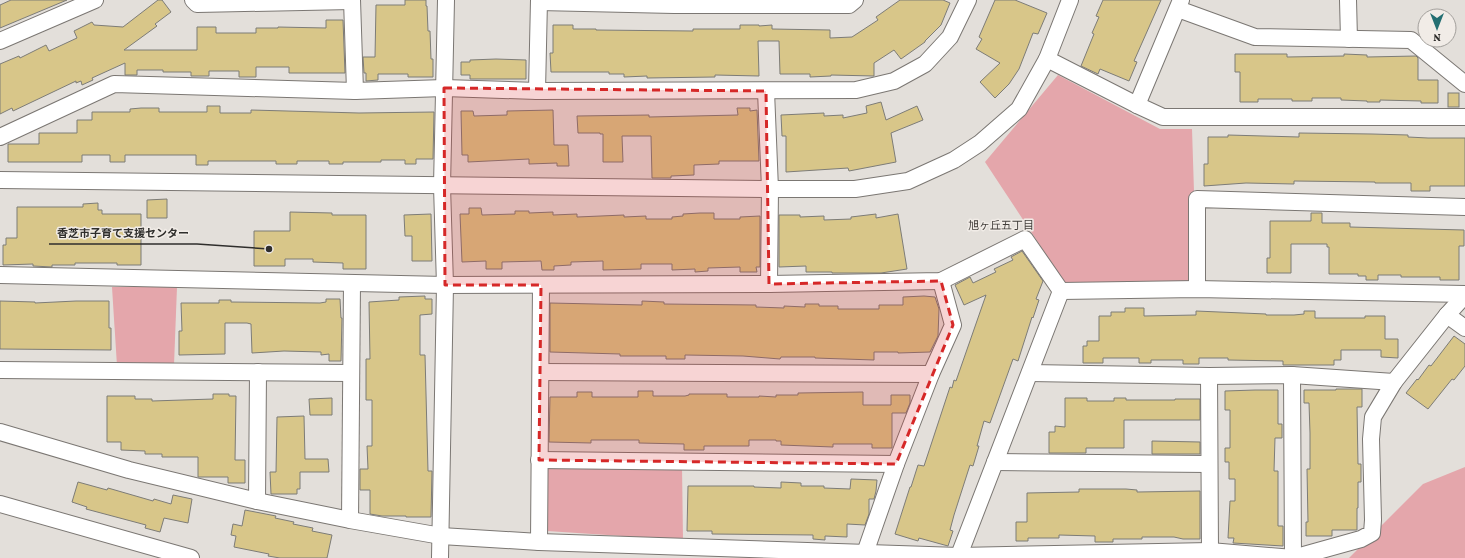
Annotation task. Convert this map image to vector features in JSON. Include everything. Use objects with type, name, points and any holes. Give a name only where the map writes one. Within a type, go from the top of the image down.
[{"type":"street","points":[[0,40],[95,0]]},
{"type":"street","points":[[193,0],[197,4],[352,0],[354,91]]},
{"type":"street","points":[[440,558],[445,285],[442,186],[446,0]]},
{"type":"street","points":[[537,91],[539,1],[674,6],[849,5],[855,0]]},
{"type":"street","points":[[0,137],[114,84],[354,91],[444,88],[537,91],[856,90],[894,81],[925,64],[950,37],[968,0]]},
{"type":"street","points":[[0,180],[770,189],[856,188],[908,181],[954,160],[980,143],[1019,109],[1047,59],[1070,0]]},
{"type":"street","points":[[1348,0],[1349,39]]},
{"type":"street","points":[[1137,105],[1179,5],[1255,37],[1411,40],[1465,84]]},
{"type":"street","points":[[1047,59],[1163,117],[1465,117]]},
{"type":"street","points":[[766,91],[770,189],[769,284]]},
{"type":"street","points":[[1197,289],[1197,199],[1465,207]]},
{"type":"street","points":[[0,275],[445,285],[769,284],[941,281],[1025,239],[1061,291]]},
{"type":"street","points":[[866,553],[896,464],[931,374],[953,325],[941,281]]},
{"type":"street","points":[[350,520],[352,283]]},
{"type":"street","points":[[539,542],[541,285]]},
{"type":"street","points":[[1061,291],[1197,289],[1465,295]]},
{"type":"street","points":[[958,557],[1061,291]]},
{"type":"street","points":[[0,432],[129,470],[350,520],[441,536],[539,542],[958,557],[1210,551],[1293,558],[1361,539],[1372,533],[1371,427],[1373,417],[1394,382],[1465,295]]},
{"type":"street","points":[[1447,316],[1465,328]]},
{"type":"street","points":[[0,370],[351,373]]},
{"type":"street","points":[[257,500],[258,372]]},
{"type":"street","points":[[541,372],[931,374]]},
{"type":"street","points":[[1030,373],[1209,376],[1292,375],[1394,382]]},
{"type":"street","points":[[1292,375],[1293,558]]},
{"type":"street","points":[[1209,376],[1208,464],[1210,551]]},
{"type":"street","points":[[539,460],[896,464]]},
{"type":"street","points":[[996,462],[1208,464]]},
{"type":"street","points":[[0,504],[191,558]]},
{"type":"highlighted area","points":[[444,88],[766,91],[769,284],[941,281],[953,325],[896,464],[539,460],[541,285],[445,285]]},
{"type":"shaded area","points":[[1058,75],[1160,129],[1192,129],[1197,285],[1066,285],[985,162]]},
{"type":"shaded area","points":[[112,287],[177,287],[174,365],[117,366]]},
{"type":"shaded area","points":[[682,466],[683,540],[547,531],[546,468]]},
{"type":"shaded area","points":[[1465,467],[1465,558],[1349,558],[1423,484]]},
{"type":"building","points":[[11,0],[67,0],[0,28],[0,5]]},
{"type":"building","points":[[158,0],[162,0],[171,12],[155,24],[157,26],[124,50],[197,50],[197,27],[216,27],[216,33],[256,33],[256,28],[326,28],[326,20],[343,20],[345,73],[289,73],[289,67],[256,67],[256,77],[239,77],[239,71],[209,71],[209,76],[191,76],[191,72],[137,70],[137,75],[125,75],[125,63],[92,78],[93,80],[82,85],[81,81],[76,83],[76,81],[13,111],[12,108],[0,114],[0,64],[19,56],[20,58],[46,45],[49,51],[77,38],[74,31],[92,22],[94,25],[123,27]]},
{"type":"building","points":[[405,0],[426,0],[428,31],[430,31],[431,59],[433,59],[433,77],[408,77],[408,74],[378,74],[378,80],[366,81],[363,57],[375,57],[376,5],[405,5]]},
{"type":"building","points":[[900,0],[943,0],[950,3],[941,25],[925,42],[901,59],[894,50],[874,63],[874,76],[831,75],[810,77],[810,74],[780,74],[779,41],[758,41],[759,76],[715,75],[715,77],[647,78],[647,76],[624,77],[624,74],[609,74],[609,72],[551,72],[550,53],[553,53],[553,25],[573,25],[573,29],[596,30],[693,31],[693,29],[740,29],[740,25],[772,25],[772,29],[830,30],[830,38],[852,37],[878,20],[876,17]]},
{"type":"building","points":[[995,0],[1015,0],[1047,13],[1038,34],[1033,33],[1019,69],[1009,84],[995,98],[980,82],[1000,63],[976,49],[982,39],[979,37]]},
{"type":"building","points":[[1103,0],[1161,0],[1134,61],[1137,62],[1129,81],[1100,69],[1098,74],[1081,66],[1094,34],[1092,33],[1099,17],[1096,16]]},
{"type":"building","points":[[1235,54],[1287,54],[1287,57],[1344,56],[1344,54],[1367,55],[1367,57],[1416,56],[1418,58],[1418,80],[1438,80],[1438,103],[1380,100],[1380,102],[1367,102],[1341,100],[1341,98],[1312,98],[1312,101],[1292,101],[1292,99],[1258,99],[1258,102],[1240,102],[1240,72],[1235,72]]},
{"type":"building","points":[[470,60],[526,60],[526,79],[470,79],[470,75],[461,75],[461,62],[470,62]]},
{"type":"building","points":[[1448,93],[1459,93],[1459,107],[1448,107]]},
{"type":"building","points":[[881,102],[886,120],[917,106],[923,120],[891,133],[896,162],[849,171],[848,168],[786,172],[786,136],[782,136],[781,115],[824,113],[824,116],[843,115],[843,118],[867,113],[866,106]]},
{"type":"building","points":[[207,106],[220,106],[220,113],[251,113],[251,110],[359,113],[434,112],[433,159],[416,159],[416,164],[405,164],[405,160],[381,160],[381,162],[343,162],[343,164],[329,164],[329,161],[297,161],[297,164],[276,164],[276,161],[208,161],[208,165],[196,165],[196,155],[125,155],[125,162],[110,162],[110,155],[82,155],[82,162],[8,162],[8,144],[39,144],[39,133],[77,133],[77,120],[92,120],[92,112],[130,112],[130,109],[159,108],[159,112],[207,112]]},
{"type":"building","points":[[737,108],[750,108],[750,111],[757,110],[759,161],[719,161],[719,164],[694,165],[694,175],[671,176],[671,178],[652,178],[651,136],[622,136],[623,162],[603,162],[603,134],[578,133],[577,116],[649,115],[649,117],[738,115]]},
{"type":"building","points":[[553,110],[554,145],[568,145],[569,166],[557,166],[557,163],[529,164],[529,159],[468,162],[468,155],[462,155],[461,111],[473,111],[474,116],[507,115],[507,111]]},
{"type":"building","points":[[1299,133],[1408,135],[1408,137],[1465,138],[1465,186],[1430,186],[1430,191],[1411,191],[1411,183],[1294,181],[1294,184],[1246,183],[1204,186],[1204,164],[1208,164],[1208,137],[1228,137],[1228,135],[1299,137]]},
{"type":"building","points":[[167,199],[167,218],[147,218],[147,200]]},
{"type":"building","points":[[98,203],[98,210],[102,210],[102,214],[141,214],[141,265],[117,265],[117,263],[75,263],[75,265],[52,265],[52,267],[33,266],[33,264],[3,265],[3,245],[6,245],[6,238],[17,238],[17,207],[83,207],[83,204]]},
{"type":"building","points":[[469,208],[481,208],[482,215],[515,214],[515,211],[529,211],[529,213],[553,212],[553,215],[577,214],[577,217],[624,215],[624,217],[646,216],[646,219],[672,219],[672,217],[683,216],[683,214],[700,213],[714,213],[714,219],[740,219],[740,217],[760,216],[760,267],[756,267],[757,272],[740,272],[740,267],[708,268],[708,271],[695,272],[695,269],[672,270],[672,264],[641,264],[641,269],[603,270],[603,261],[571,262],[571,265],[554,266],[554,270],[542,270],[541,261],[502,262],[502,269],[486,269],[486,261],[462,262],[460,214],[469,214]]},
{"type":"building","points":[[290,212],[332,213],[332,215],[366,215],[366,269],[343,269],[343,263],[313,262],[313,259],[285,259],[285,266],[254,266],[254,231],[290,231]]},
{"type":"building","points":[[1311,213],[1322,213],[1322,223],[1350,223],[1350,227],[1464,230],[1464,246],[1459,246],[1459,280],[1440,280],[1440,277],[1401,277],[1401,275],[1378,275],[1378,280],[1366,280],[1366,276],[1358,276],[1358,274],[1329,274],[1329,247],[1327,247],[1327,244],[1291,244],[1291,273],[1267,273],[1267,258],[1270,258],[1270,221],[1311,221]]},
{"type":"building","points":[[431,214],[432,261],[412,261],[412,236],[405,236],[404,215]]},
{"type":"building","points":[[876,214],[876,218],[898,214],[907,269],[881,273],[832,273],[806,272],[806,266],[779,267],[779,215],[800,215],[800,217],[824,216],[824,220],[851,219],[851,217]]},
{"type":"building","points":[[1022,251],[1043,281],[1036,299],[1039,300],[1018,361],[1013,359],[990,423],[984,421],[973,466],[970,465],[954,515],[950,530],[953,531],[948,546],[919,538],[918,541],[895,534],[918,465],[924,466],[950,387],[952,388],[954,380],[956,381],[986,295],[964,305],[955,285],[970,277],[973,283],[996,272],[994,269],[1013,260],[1011,257]]},
{"type":"building","points":[[425,296],[425,299],[432,299],[432,314],[420,315],[420,355],[425,355],[428,471],[432,471],[431,517],[382,516],[370,514],[370,490],[360,490],[360,469],[368,469],[367,446],[372,446],[372,400],[366,400],[366,359],[370,359],[369,302],[399,300],[399,297]]},
{"type":"building","points":[[903,297],[935,297],[939,309],[938,336],[930,352],[874,352],[874,360],[815,357],[781,357],[780,359],[743,356],[685,355],[685,359],[666,359],[666,356],[620,356],[620,354],[550,352],[550,303],[642,305],[642,301],[664,302],[664,304],[756,305],[756,307],[784,308],[784,306],[805,307],[805,304],[819,304],[819,306],[838,306],[838,309],[879,309],[879,305],[903,305]]},
{"type":"building","points":[[326,299],[340,299],[342,318],[341,361],[329,361],[329,354],[321,355],[321,352],[284,351],[252,353],[251,324],[247,323],[225,323],[225,354],[179,355],[179,331],[182,331],[181,303],[219,303],[219,300],[231,300],[231,302],[320,303],[326,302]]},
{"type":"building","points":[[0,301],[35,303],[109,301],[111,350],[0,349]]},
{"type":"building","points":[[1125,308],[1144,308],[1144,316],[1196,315],[1196,311],[1294,315],[1304,314],[1304,311],[1315,311],[1315,318],[1365,318],[1365,316],[1385,316],[1385,339],[1398,339],[1398,358],[1381,357],[1381,350],[1341,350],[1341,360],[1334,360],[1334,365],[1283,365],[1283,361],[1228,360],[1228,358],[1199,358],[1199,364],[1183,364],[1183,360],[1151,360],[1151,363],[1139,363],[1139,358],[1103,358],[1103,363],[1083,363],[1083,346],[1087,346],[1087,341],[1099,341],[1099,316],[1111,316],[1111,312],[1125,312]]},
{"type":"building","points":[[1454,336],[1465,344],[1465,366],[1454,380],[1452,379],[1428,409],[1406,393],[1429,365],[1431,366]]},
{"type":"building","points":[[1362,389],[1362,407],[1357,407],[1358,464],[1361,464],[1361,482],[1358,482],[1357,530],[1332,530],[1332,536],[1306,536],[1306,522],[1308,522],[1307,469],[1310,469],[1310,433],[1309,403],[1304,403],[1304,390]]},
{"type":"building","points":[[1278,390],[1278,424],[1282,424],[1282,438],[1275,438],[1274,471],[1278,471],[1278,526],[1283,526],[1283,546],[1233,543],[1234,538],[1228,538],[1230,501],[1235,501],[1235,479],[1229,479],[1229,462],[1225,462],[1225,448],[1230,448],[1230,410],[1225,410],[1225,391]]},
{"type":"building","points":[[638,391],[653,391],[653,396],[727,394],[727,397],[776,397],[776,395],[798,395],[798,393],[863,392],[863,405],[891,405],[891,395],[910,395],[910,403],[906,413],[892,413],[892,448],[872,448],[872,444],[833,444],[833,447],[781,445],[781,441],[776,440],[749,440],[749,446],[704,446],[704,450],[684,450],[684,444],[639,443],[639,440],[591,440],[591,443],[549,442],[550,397],[577,397],[577,392],[592,392],[592,397],[638,397]]},
{"type":"building","points":[[213,394],[229,394],[229,396],[236,396],[235,460],[245,460],[245,483],[228,483],[228,477],[198,477],[198,457],[162,457],[162,454],[145,454],[145,451],[121,450],[121,442],[107,442],[107,396],[135,396],[135,399],[152,399],[152,401],[213,399]]},
{"type":"building","points":[[332,398],[332,415],[310,415],[309,399]]},
{"type":"building","points":[[1065,398],[1087,398],[1087,401],[1114,401],[1114,398],[1126,398],[1126,400],[1200,399],[1200,420],[1124,420],[1124,448],[1086,448],[1086,453],[1049,453],[1049,432],[1055,432],[1055,426],[1065,427]]},
{"type":"building","points":[[304,416],[305,459],[328,459],[329,472],[300,472],[300,489],[297,489],[297,494],[271,494],[270,472],[276,472],[277,417]]},
{"type":"building","points":[[1152,441],[1200,442],[1200,454],[1152,454]]},
{"type":"building","points":[[851,479],[877,480],[874,499],[869,499],[869,514],[865,525],[847,524],[847,537],[825,536],[825,540],[813,539],[813,535],[712,534],[712,531],[687,531],[688,486],[754,486],[781,488],[781,482],[801,483],[801,486],[824,486],[824,488],[850,489]]},
{"type":"building","points":[[78,482],[107,490],[108,488],[153,501],[154,499],[171,504],[173,495],[192,499],[188,523],[164,518],[160,532],[145,528],[146,525],[86,509],[87,507],[72,502]]},
{"type":"building","points":[[1079,489],[1126,489],[1137,490],[1137,492],[1200,491],[1200,539],[1142,537],[1142,539],[1113,539],[1113,542],[1095,542],[1095,536],[1059,535],[1059,538],[1028,538],[1028,541],[1016,541],[1016,522],[1027,522],[1027,493],[1079,492]]},
{"type":"building","points":[[245,510],[276,516],[275,518],[294,522],[293,524],[313,528],[312,531],[332,535],[327,558],[280,558],[268,556],[269,554],[234,547],[236,536],[231,535],[233,524],[242,526]]},
{"type":"place","name":"香芝市子育て支援センター","points":[[269,249]]},
{"type":"district","name":"旭ヶ丘五丁目","points":[[1001,225]]}]
